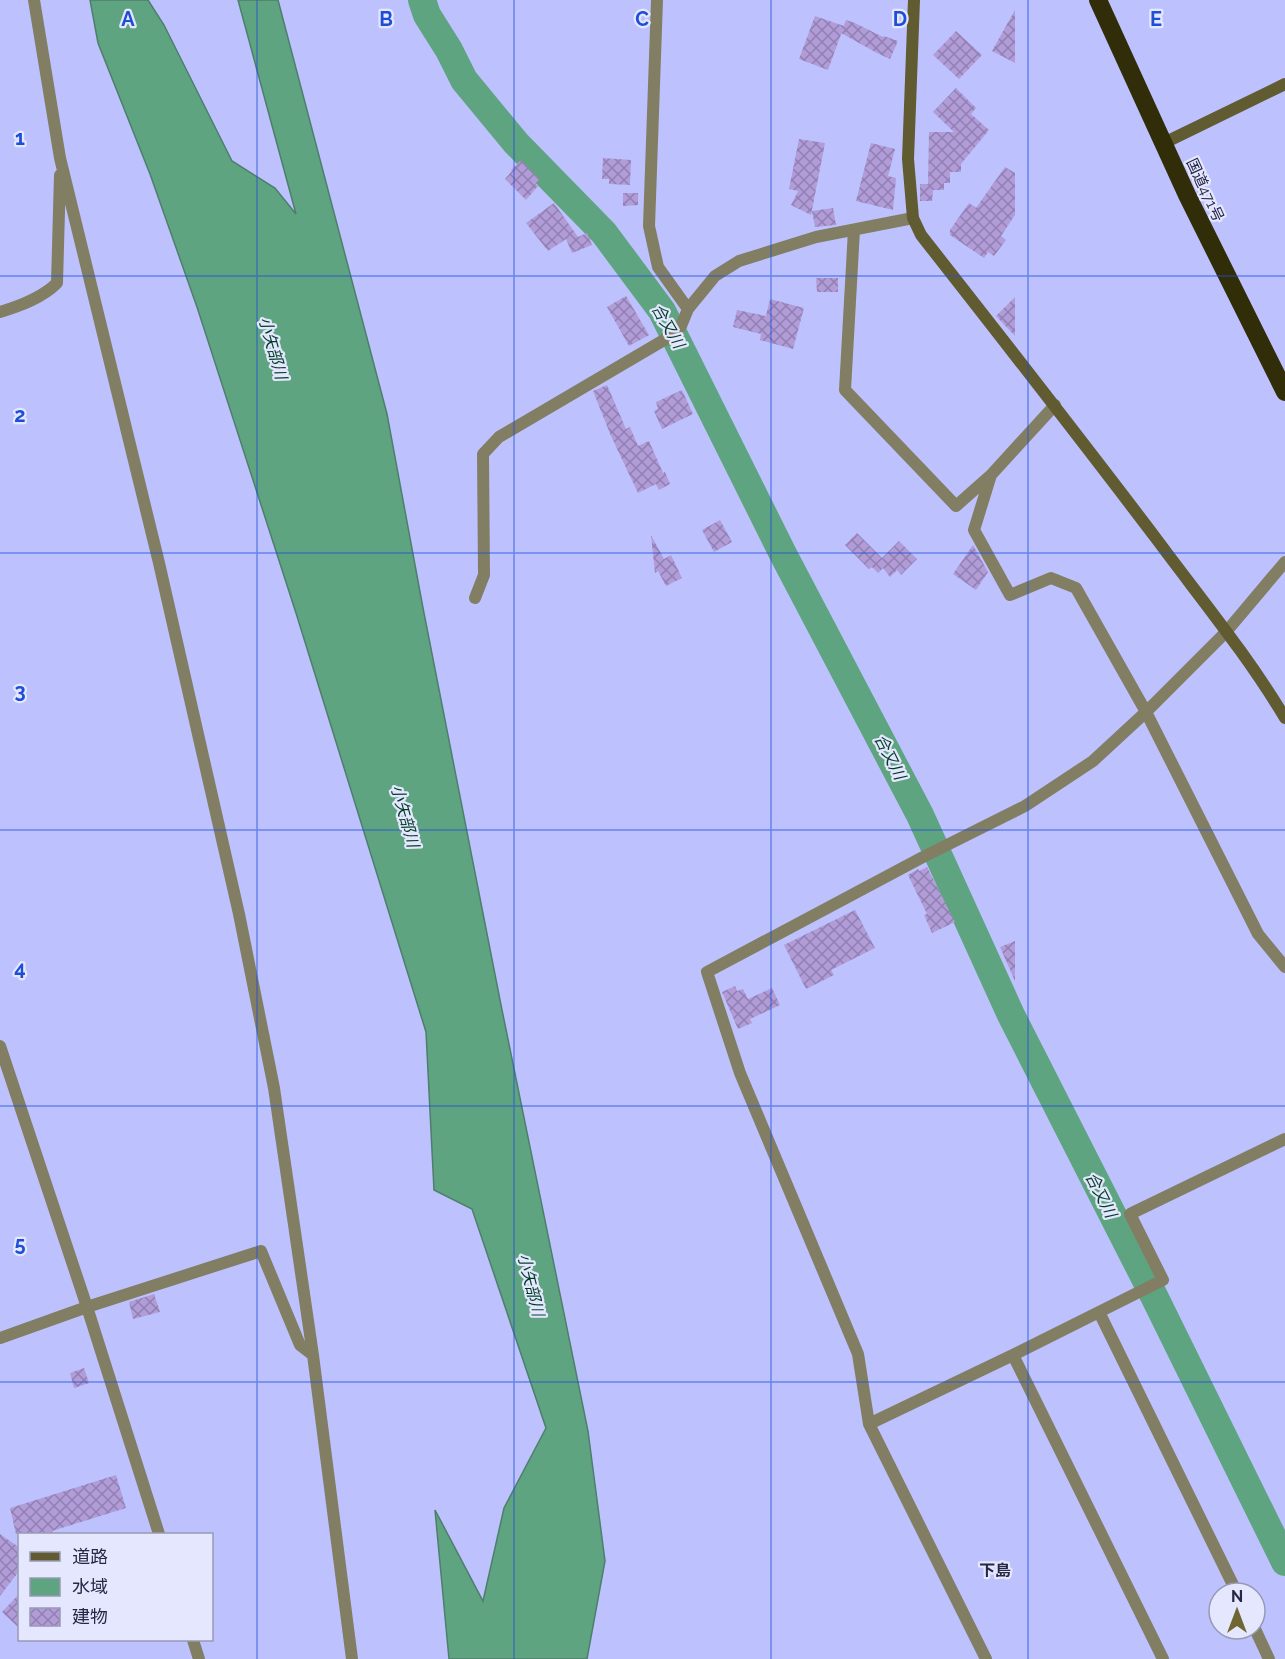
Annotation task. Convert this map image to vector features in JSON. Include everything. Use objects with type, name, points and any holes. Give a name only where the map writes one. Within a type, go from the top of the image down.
[{"type":"highway","name":"国道471号","points":[[1098,0],[1192,205],[1285,392]]},
{"type":"street","points":[[34,0],[60,158],[159,563],[239,914],[274,1088],[313,1355],[352,1659]]},
{"type":"street","points":[[657,0],[649,226],[658,267],[688,309]]},
{"type":"street","points":[[914,0],[908,159],[913,218],[921,236],[1055,405],[1226,632],[1285,718]]},
{"type":"street","points":[[1164,143],[1285,84]]},
{"type":"street","points":[[0,312],[18,307],[49,292],[57,284],[60,158]]},
{"type":"street","points":[[475,598],[484,575],[483,454],[499,437],[664,340],[681,326],[688,309],[715,276],[739,261],[816,237],[913,218]]},
{"type":"street","points":[[854,230],[845,390],[956,506],[991,475],[1055,405]]},
{"type":"street","points":[[991,475],[974,530],[1010,595],[1051,578],[1076,588],[1146,712],[1258,934],[1285,968]]},
{"type":"street","points":[[986,1659],[869,1424],[858,1354],[740,1073],[707,972],[923,857],[1025,806],[1093,761],[1226,632],[1285,562]]},
{"type":"street","points":[[0,1046],[87,1307],[159,1533]]},
{"type":"street","points":[[869,1424],[1163,1280],[1130,1214],[1285,1138]]},
{"type":"street","points":[[0,1338],[87,1307],[261,1251],[300,1345],[313,1355]]},
{"type":"street","points":[[1099,1312],[1231,1581]]},
{"type":"street","points":[[1013,1355],[1163,1659]]},
{"type":"street","points":[[193,1641],[199,1659]]},
{"type":"street","points":[[1261,1641],[1269,1659]]},
{"type":"water","name":"小矢部川","points":[[90,0],[148,0],[164,25],[232,161],[275,188],[296,214],[238,0],[278,0],[387,414],[501,1005],[588,1431],[605,1561],[587,1659],[449,1659],[435,1510],[483,1601],[504,1508],[546,1428],[472,1209],[434,1190],[426,1032],[296,613],[197,307],[150,174],[98,43]]},
{"type":"building","points":[[1015,10],[1015,63],[992,51]]},
{"type":"building","points":[[815,16],[844,26],[828,70],[799,59]]},
{"type":"building","points":[[846,20],[883,37],[898,41],[890,59],[841,33]]},
{"type":"building","points":[[956,31],[982,55],[959,79],[933,55]]},
{"type":"building","points":[[956,88],[976,108],[971,114],[989,130],[961,164],[961,172],[950,172],[950,183],[944,183],[944,190],[933,190],[932,201],[920,201],[920,184],[928,184],[929,132],[954,132],[933,112]]},
{"type":"building","points":[[799,139],[825,143],[811,215],[791,205],[798,191],[789,189]]},
{"type":"building","points":[[871,143],[895,149],[888,176],[896,178],[893,210],[856,201]]},
{"type":"building","points":[[603,158],[631,160],[630,185],[609,184],[609,179],[602,179]]},
{"type":"building","points":[[521,160],[540,180],[535,184],[538,186],[526,200],[505,179]]},
{"type":"building","points":[[1005,167],[1015,173],[1015,215],[1001,236],[1006,240],[994,256],[988,252],[984,258],[950,235],[950,230],[969,203],[976,208]]},
{"type":"building","points":[[623,193],[638,193],[638,205],[623,206]]},
{"type":"building","points":[[554,203],[578,237],[587,233],[592,245],[572,253],[566,239],[548,251],[526,223]]},
{"type":"building","points":[[833,208],[836,225],[815,227],[812,211]]},
{"type":"building","points":[[816,278],[838,278],[838,292],[817,292]]},
{"type":"building","points":[[626,296],[649,335],[629,346],[607,307]]},
{"type":"building","points":[[1015,297],[1015,336],[996,316]]},
{"type":"building","points":[[770,299],[804,308],[793,349],[760,340],[761,334],[733,327],[737,310],[766,316]]},
{"type":"building","points":[[607,385],[626,429],[630,427],[638,446],[649,441],[670,484],[659,490],[656,484],[638,493],[593,391]]},
{"type":"building","points":[[682,390],[693,414],[662,429],[654,411],[658,409],[656,402]]},
{"type":"building","points":[[720,520],[732,542],[714,552],[702,530]]},
{"type":"building","points":[[857,533],[882,558],[899,541],[917,559],[901,575],[897,570],[890,577],[883,568],[878,573],[872,567],[869,569],[845,545]]},
{"type":"building","points":[[651,535],[664,559],[671,555],[682,578],[666,586],[658,571],[655,573]]},
{"type":"building","points":[[973,545],[988,572],[976,590],[953,574]]},
{"type":"building","points":[[927,867],[955,922],[932,933],[924,915],[927,914],[908,875]]},
{"type":"building","points":[[855,910],[875,948],[831,970],[834,975],[806,989],[784,945]]},
{"type":"building","points":[[1015,941],[1015,981],[1000,947]]},
{"type":"building","points":[[735,986],[737,991],[743,989],[748,999],[772,988],[780,1005],[750,1019],[752,1023],[738,1029],[722,992]]},
{"type":"building","points":[[154,1294],[160,1312],[133,1319],[129,1302]]},
{"type":"building","points":[[84,1368],[89,1383],[74,1388],[70,1373]]},
{"type":"building","points":[[116,1475],[126,1508],[52,1531],[53,1533],[16,1534],[10,1508]]},
{"type":"building","points":[[0,1534],[18,1547],[18,1573],[0,1596]]},
{"type":"building","points":[[18,1595],[18,1627],[2,1612]]},
{"type":"waterway","name":"合又川","points":[[422,0],[427,15],[449,50],[464,80],[516,143],[604,233],[662,311],[783,554],[920,815],[1011,1015],[1154,1296],[1285,1562]]},
{"type":"district","name":"下島","points":[[995,1570]]}]
